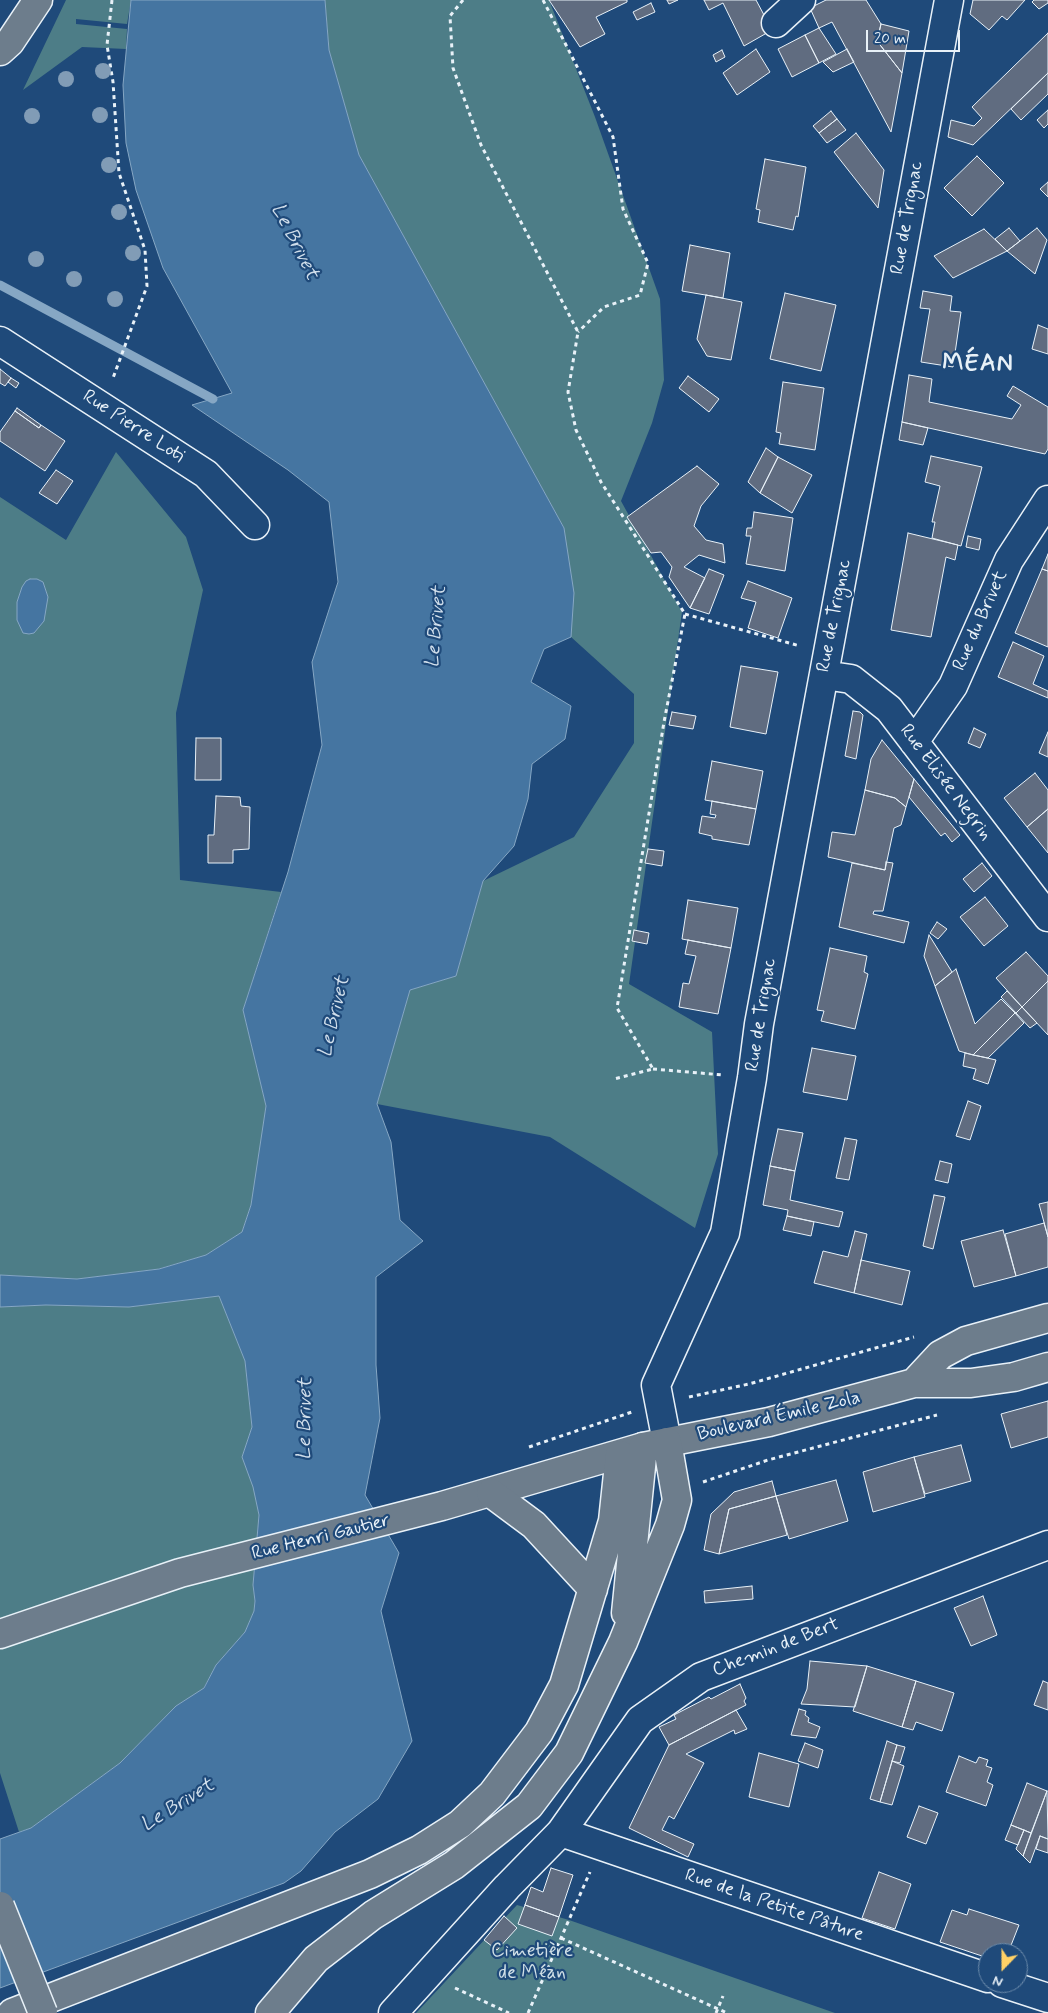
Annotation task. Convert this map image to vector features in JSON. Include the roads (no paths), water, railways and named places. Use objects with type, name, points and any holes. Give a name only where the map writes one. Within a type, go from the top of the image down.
[{"type":"main road","points":[[0,51],[10,42],[38,0]]},
{"type":"main road","points":[[914,1383],[940,1355],[966,1341],[1048,1318]]},
{"type":"main road","name":"Boulevard Émile Zola","points":[[643,1448],[769,1422],[914,1383],[971,1382],[1014,1378],[1048,1367]]},
{"type":"main road","points":[[270,2013],[316,1959],[373,1915],[454,1865],[529,1806],[569,1752],[622,1642],[670,1525],[676,1500],[675,1491],[643,1448]]},
{"type":"main road","points":[[12,2013],[370,1874],[418,1850],[460,1824],[492,1794],[539,1732],[564,1685],[613,1521],[643,1448]]},
{"type":"main road","points":[[622,1642],[643,1448]]},
{"type":"main road","name":"Rue Henri Gautier","points":[[0,1634],[180,1573],[491,1493],[643,1448]]},
{"type":"main road","points":[[491,1493],[534,1525],[593,1589]]},
{"type":"main road","points":[[0,1906],[44,2013]]},
{"type":"street","points":[[776,23],[800,0]]},
{"type":"street","name":"Rue de Trignac","points":[[643,1448],[660,1403],[656,1385],[725,1234],[752,1078],[759,1024],[949,0]]},
{"type":"street","name":"Rue Pierre Loti","points":[[0,341],[206,474],[255,526]]},
{"type":"street","name":"Rue du Brivet","points":[[914,742],[953,686],[1009,560],[1048,500]]},
{"type":"street","name":"Rue Elisée Negrin","points":[[824,675],[851,680],[889,709],[1048,917]]},
{"type":"street","name":"Chemin de Bert","points":[[393,2013],[507,1887],[561,1832],[640,1720],[701,1677],[1048,1545]]},
{"type":"street","name":"Rue de la Petite Pâture","points":[[561,1832],[978,1975]]},
{"type":"street","points":[[1028,1991],[1048,1998]]},
{"type":"water","name":"Le Brivet","points":[[131,0],[325,0],[329,50],[359,155],[564,528],[574,593],[571,637],[544,649],[531,682],[571,706],[565,739],[532,764],[528,799],[514,846],[483,881],[456,976],[410,990],[377,1104],[391,1142],[400,1220],[423,1241],[376,1277],[376,1365],[380,1418],[365,1495],[399,1553],[381,1611],[412,1741],[378,1799],[335,1832],[301,1871],[284,1883],[0,1988],[0,1839],[31,1828],[120,1763],[176,1706],[204,1688],[216,1665],[245,1632],[254,1611],[253,1585],[259,1515],[253,1487],[242,1457],[252,1427],[245,1361],[219,1296],[129,1307],[46,1305],[0,1307],[0,1275],[77,1279],[159,1269],[206,1255],[242,1232],[251,1205],[266,1106],[243,1010],[288,872],[322,745],[312,662],[338,582],[329,502],[288,470],[192,405],[232,393],[163,268],[136,190],[126,143],[123,85]]},
{"type":"water","points":[[30,579],[37,579],[43,582],[48,597],[44,621],[34,633],[29,634],[23,633],[17,620],[17,602],[22,587]]},
{"type":"waterway","points":[[0,285],[213,399]]},
{"type":"district","name":"MÉAN","points":[[978,365]]},
{"type":"park label","name":"Cimetière de Méan","points":[[532,1963]]}]
